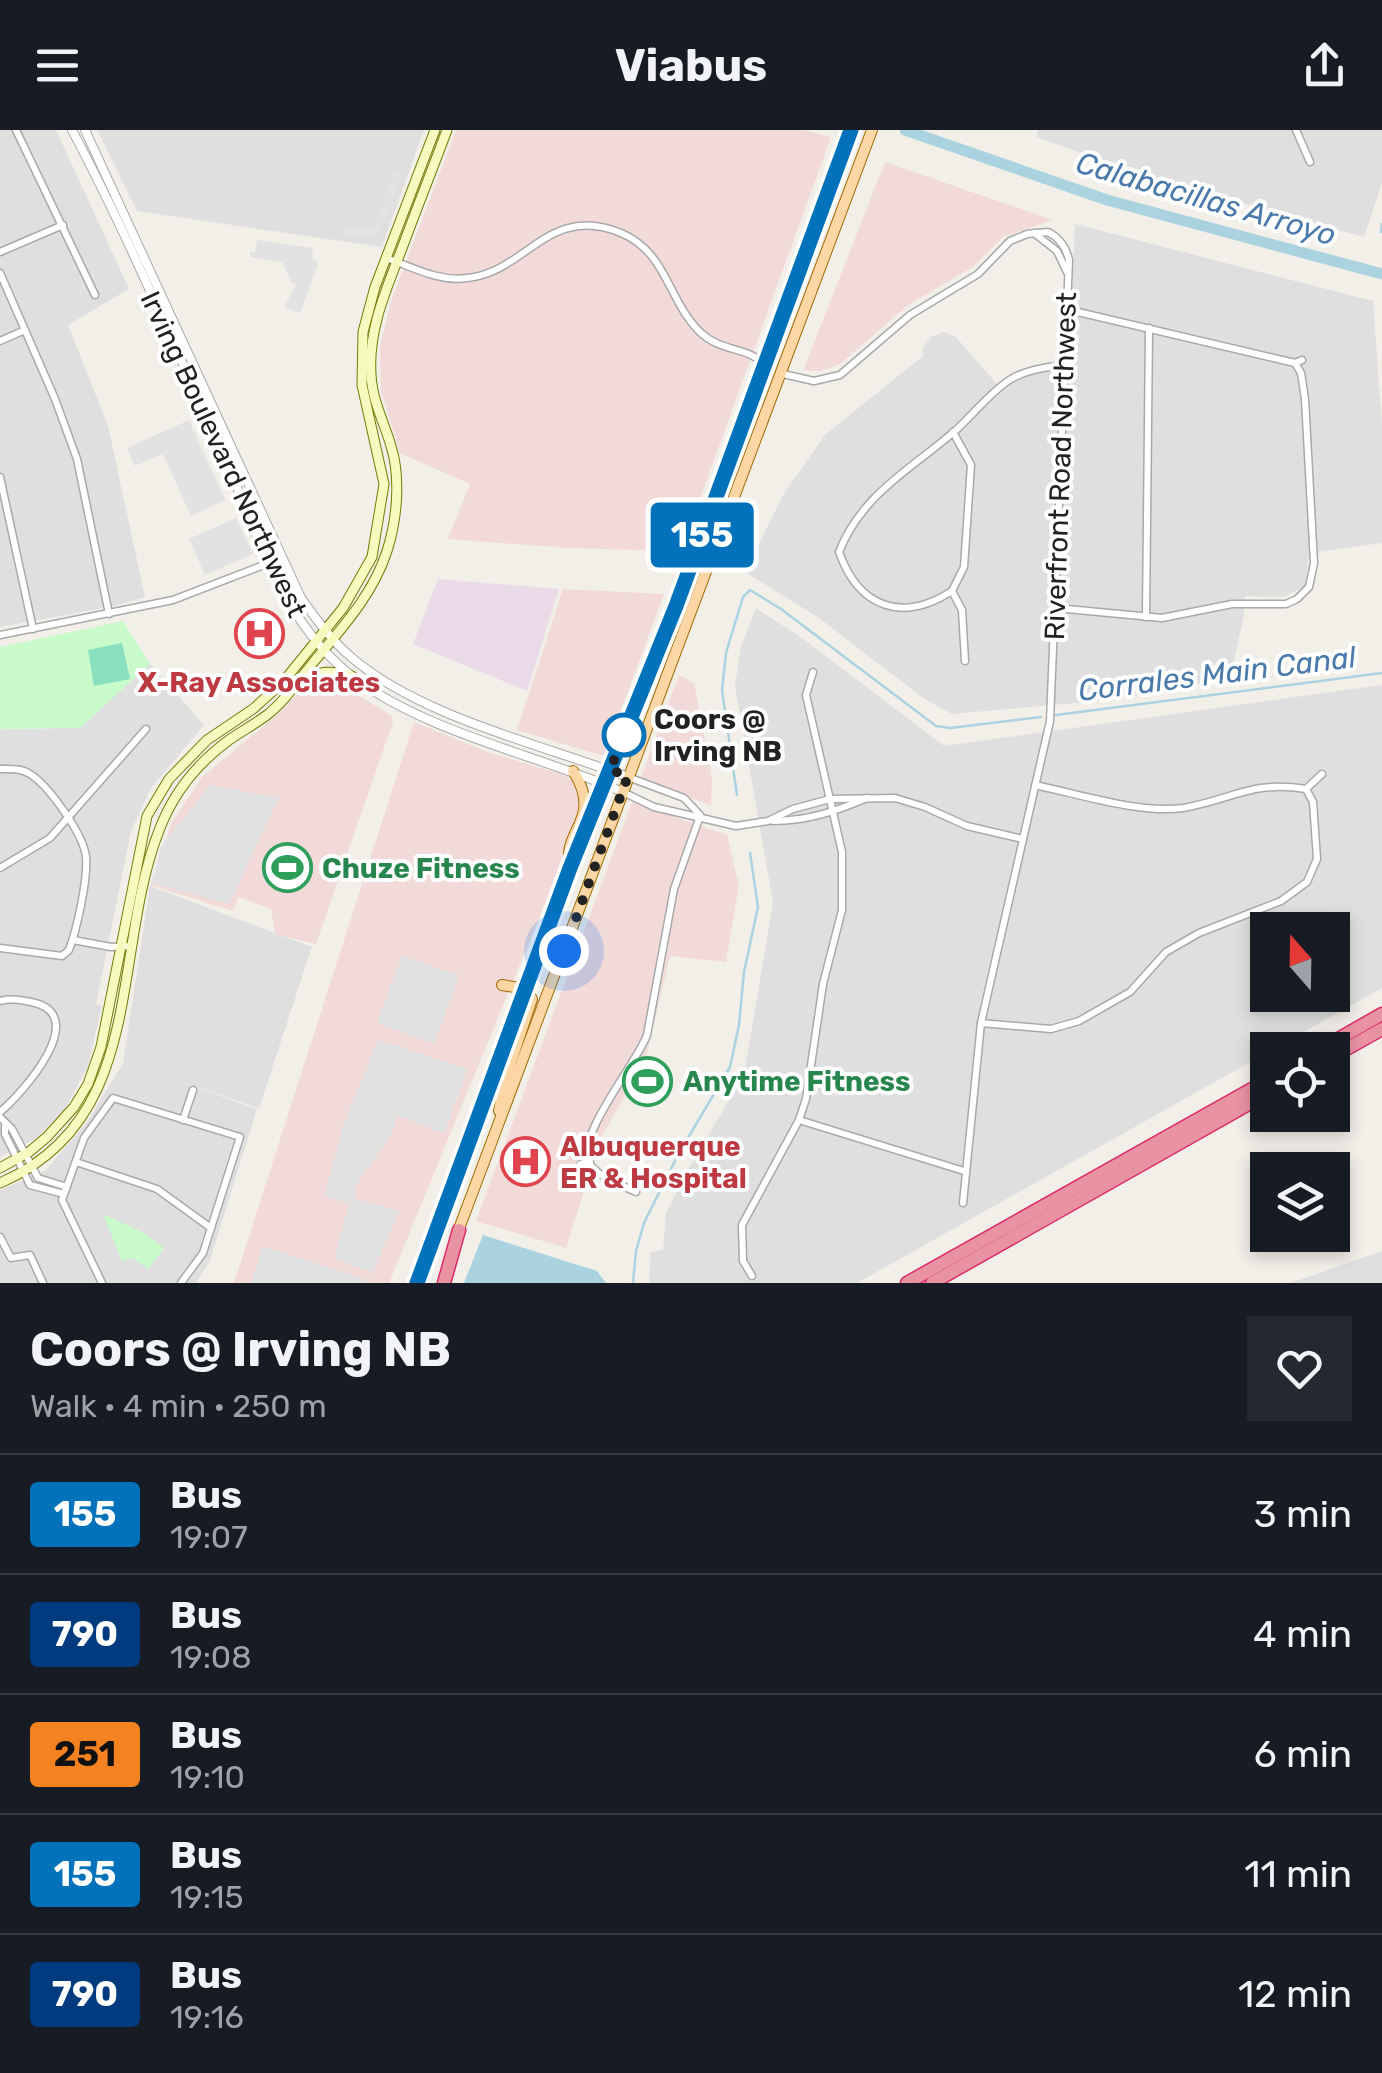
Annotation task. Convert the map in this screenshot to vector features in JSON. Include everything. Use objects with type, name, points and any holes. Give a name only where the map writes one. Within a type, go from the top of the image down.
[{"type":"highway","points":[[1350,1032],[1382,1014]]},
{"type":"highway","points":[[1350,1047],[1382,1030]]},
{"type":"highway","points":[[907,1283],[1250,1090]]},
{"type":"highway","points":[[932,1283],[1250,1103]]},
{"type":"highway","points":[[441,1283],[459,1230]]},
{"type":"main road","points":[[0,1183],[27,1168],[72,1130],[102,1084],[113,1051],[146,872],[160,827],[176,794],[218,748],[278,706],[333,640],[374,581],[393,525],[396,492],[393,451],[370,374],[373,332],[435,130]]},
{"type":"main road","points":[[0,1168],[22,1156],[60,1124],[88,1084],[101,1047],[147,816],[169,779],[206,740],[272,693],[343,608],[372,557],[383,507],[381,460],[366,410],[360,357],[367,311],[447,130]]},
{"type":"main road","points":[[417,1283],[570,868],[766,365],[851,130]]},
{"type":"main road","points":[[459,1230],[872,130]]},
{"type":"main road","points":[[782,374],[774,356],[814,248],[819,222]]},
{"type":"main road","points":[[741,481],[735,466],[765,383],[766,365]]},
{"type":"main road","points":[[680,546],[697,548]]},
{"type":"main road","points":[[686,620],[697,548]]},
{"type":"main road","points":[[256,722],[274,715],[314,674],[331,671],[352,676]]},
{"type":"main road","points":[[570,868],[568,855],[584,817],[586,799],[573,771]]},
{"type":"main road","points":[[499,1122],[502,1091],[532,1004],[531,993],[526,989],[502,985]]},
{"type":"street","name":"Irving Boulevard Northwest","points":[[72,130],[219,446],[269,564],[290,605],[323,650],[352,676],[411,712],[573,771],[654,807],[700,816]]},
{"type":"street","name":"Irving Boulevard Northwest","points":[[86,130],[301,598],[333,640],[359,664],[424,703],[684,798],[700,816]]},
{"type":"street","points":[[1296,130],[1310,162]]},
{"type":"street","points":[[20,132],[95,295]]},
{"type":"street","points":[[0,252],[62,225]]},
{"type":"street","points":[[392,260],[436,276],[471,278],[497,269],[552,233],[573,227],[603,228],[629,237],[650,253],[690,322],[708,339],[725,349],[750,354],[766,365]]},
{"type":"street","name":"Riverfront Road Northwest","points":[[962,1203],[981,1022],[1050,720],[1069,260],[1056,237],[1043,231],[1034,233]]},
{"type":"street","points":[[782,374],[808,381],[840,375],[910,315],[978,274],[1010,241],[1034,233],[1057,251],[1066,272]]},
{"type":"street","points":[[0,273],[77,459],[109,614]]},
{"type":"street","points":[[1056,608],[1162,618],[1232,604],[1286,604],[1309,587],[1314,563],[1305,399],[1298,361],[1065,309]]},
{"type":"street","points":[[1146,617],[1149,328]]},
{"type":"street","points":[[0,341],[25,330]]},
{"type":"street","points":[[953,432],[971,465],[964,567],[952,591],[931,604],[906,610],[886,606],[867,596],[845,568],[839,552],[847,532],[887,483],[953,432],[1008,381],[1030,370],[1063,365]]},
{"type":"street","points":[[0,477],[32,629]]},
{"type":"street","points":[[0,635],[197,593],[282,558]]},
{"type":"street","points":[[952,591],[962,610],[965,661]]},
{"type":"street","points":[[752,1276],[743,1260],[742,1225],[799,1120],[806,1098],[823,984],[842,910],[842,852],[806,695],[813,672]]},
{"type":"street","points":[[0,868],[40,845],[146,730]]},
{"type":"street","points":[[0,769],[20,769],[32,775],[77,832],[86,857],[73,940],[62,956],[0,948]]},
{"type":"street","points":[[1306,789],[1322,774]]},
{"type":"street","points":[[1035,785],[1148,808],[1182,808],[1236,791],[1281,785],[1306,789]]},
{"type":"street","points":[[981,1022],[1050,1030],[1078,1021],[1130,992],[1166,952],[1199,933],[1294,892],[1307,882],[1317,859],[1313,802],[1306,789]]},
{"type":"street","points":[[636,1192],[585,1164],[600,1114],[637,1058],[647,1035],[674,889],[700,816],[736,826],[792,821],[833,812],[868,797]]},
{"type":"street","points":[[768,821],[830,798],[868,797],[913,803],[967,826],[1023,839]]},
{"type":"street","points":[[73,940],[132,946]]},
{"type":"street","points":[[0,1001],[44,1004],[55,1016],[54,1034],[34,1078],[0,1114],[34,1187],[65,1190]]},
{"type":"street","points":[[183,1120],[193,1090]]},
{"type":"street","points":[[102,1283],[62,1200],[84,1138],[114,1098],[240,1137],[203,1253],[182,1283]]},
{"type":"street","points":[[799,1120],[964,1171]]},
{"type":"street","points":[[76,1162],[157,1189],[211,1228]]},
{"type":"street","points":[[0,1237],[11,1258],[30,1255],[42,1283]]},
{"type":"shaded area","points":[[0,130],[56,130],[129,289],[68,325],[108,426],[145,597],[0,627]]},
{"type":"shaded area","points":[[97,130],[424,130],[382,247],[137,211]]},
{"type":"shaded area","points":[[456,130],[804,130],[831,137],[681,551],[448,539],[470,484],[400,453],[381,391],[380,346],[391,301]]},
{"type":"shaded area","points":[[1038,130],[1382,130],[1382,183],[1364,237],[1136,173],[1037,137]]},
{"type":"shaded area","points":[[885,162],[1053,220],[1003,237],[974,266],[907,306],[840,364],[821,371],[803,371]]},
{"type":"shaded area","points":[[395,171],[402,173],[378,235],[372,234],[371,239],[344,234],[345,228],[373,228]]},
{"type":"shaded area","points":[[1075,224],[1373,301],[1382,427],[1382,543],[1309,553],[1305,586],[1284,597],[1245,596],[1230,678],[1110,700],[952,714],[923,698],[819,618],[745,572],[783,495],[825,435],[923,356],[923,348],[931,337],[943,332],[955,336],[1003,391],[1017,380],[1042,372],[1069,370]]},
{"type":"shaded area","points":[[257,240],[313,248],[312,259],[319,262],[300,313],[284,307],[296,285],[282,262],[250,257]]},
{"type":"shaded area","points":[[189,420],[225,500],[191,516],[163,454],[135,466],[127,448]]},
{"type":"shaded area","points":[[236,518],[253,554],[205,575],[189,539]]},
{"type":"shaded area","points":[[438,579],[559,589],[527,691],[413,644]]},
{"type":"shaded area","points":[[563,589],[664,594],[604,756],[517,730]]},
{"type":"shaded area","points":[[756,608],[802,638],[944,746],[1382,685],[1382,988],[1350,1006],[1350,912],[1250,912],[1250,1012],[1339,1012],[1304,1032],[1250,1032],[1250,1062],[857,1283],[649,1283],[651,1252],[663,1250],[666,1213],[744,1075],[773,902],[735,686],[741,647]]},
{"type":"shaded area","points":[[150,664],[204,725],[151,788],[131,831],[96,1004],[102,1006],[88,1066],[65,1109],[37,1138],[0,1157],[0,729],[80,728]]},
{"type":"shaded area","points":[[327,664],[353,692],[392,716],[393,722],[316,944],[275,934],[271,909],[238,897],[233,911],[150,885],[172,822],[202,777],[277,715]]},
{"type":"shaded area","points":[[679,675],[694,683],[712,778],[711,806],[641,777]]},
{"type":"shaded area","points":[[414,722],[490,753],[565,775],[581,789],[582,813],[389,1283],[234,1283]]},
{"type":"shaded area","points":[[210,785],[279,798],[229,904],[152,883],[161,847]]},
{"type":"shaded area","points":[[632,802],[727,835],[739,885],[726,962],[670,956],[646,1057],[601,1138],[566,1248],[476,1221]]},
{"type":"shaded area","points":[[150,886],[312,947],[259,1108],[178,1081],[257,1109],[210,1260],[196,1283],[0,1283],[0,1190],[45,1171],[87,1122],[123,1063]]},
{"type":"shaded area","points":[[402,955],[459,976],[434,1044],[377,1023]]},
{"type":"shaded area","points":[[378,1040],[468,1069],[444,1133],[396,1115],[392,1133],[355,1187],[354,1198],[399,1211],[373,1273],[334,1258],[349,1204],[324,1196],[346,1118]]},
{"type":"shaded area","points":[[263,1246],[367,1280],[366,1283],[251,1283]]},
{"type":"shaded area","points":[[1382,1251],[1382,1283],[1291,1283]]},
{"type":"green space","points":[[123,621],[150,664],[80,728],[0,729],[0,647]]},
{"type":"green space","points":[[122,643],[130,679],[94,686],[88,650]]},
{"type":"green space","points":[[103,1214],[144,1233],[164,1248],[148,1269],[132,1258],[122,1261]]},
{"type":"water","points":[[483,1235],[597,1271],[606,1283],[464,1283]]},
{"type":"waterway","name":"Calabacillas Arroyo","points":[[905,130],[1107,200],[1382,274]]},
{"type":"waterway","name":"Corrales Main Canal","points":[[1381,232],[1382,224]]},
{"type":"waterway","name":"Corrales Main Canal","points":[[737,795],[722,690],[726,653],[743,597],[750,590],[936,726],[950,728],[1041,717]]},
{"type":"waterway","name":"Corrales Main Canal","points":[[1056,715],[1382,673]]},
{"type":"waterway","name":"Corrales Main Canal","points":[[633,1283],[644,1223],[679,1153],[730,1067],[758,907],[750,853]]},
{"type":"bus line","name":"155","points":[[417,1283],[570,868],[676,606],[851,130]]},
{"type":"place","name":"X-Ray Associates","points":[[259,634]]},
{"type":"place","name":"Coors @ Irving NB","points":[[624,735]]},
{"type":"place","name":"Chuze Fitness","points":[[287,868]]},
{"type":"place","name":"Anytime Fitness","points":[[648,1081]]},
{"type":"place","name":"Albuquerque ER & Hospital","points":[[525,1162]]},
{"type":"route","points":[[564,951],[628,776],[610,770],[626,731],[624,735]]}]
